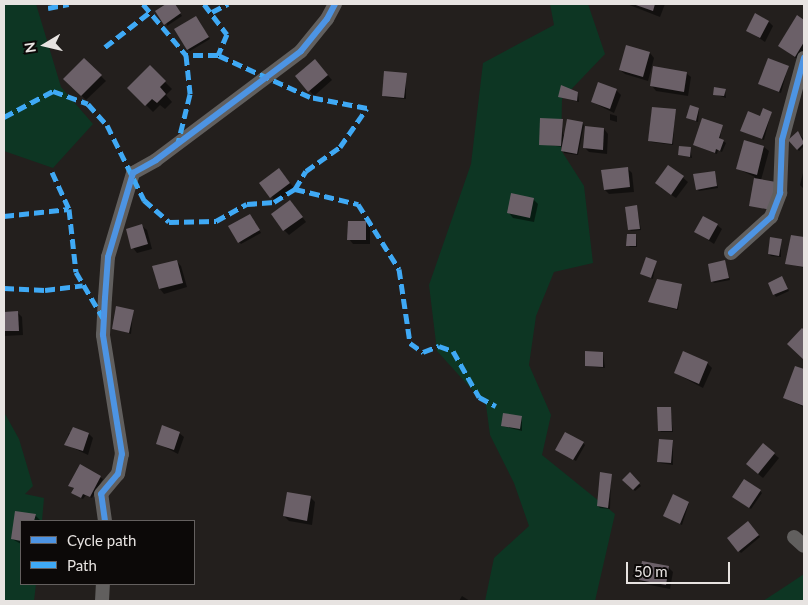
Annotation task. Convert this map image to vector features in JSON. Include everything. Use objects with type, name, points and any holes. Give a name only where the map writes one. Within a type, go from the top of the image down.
[{"type":"street","points":[[104,520],[101,494],[118,474],[122,454],[114,421],[103,335],[108,257],[133,173],[156,160],[300,51],[327,19],[335,4]]},
{"type":"street","points":[[731,253],[771,217],[780,193],[782,140],[804,58]]},
{"type":"street","points":[[102,601],[103,585]]},
{"type":"green space","points":[[4,4],[36,4],[61,87],[93,124],[53,168],[4,151]]},
{"type":"green space","points":[[550,4],[588,4],[605,54],[562,99],[561,150],[584,186],[593,263],[554,272],[536,316],[529,365],[551,415],[542,455],[615,514],[595,601],[485,601],[494,558],[529,526],[514,483],[490,435],[486,405],[437,351],[429,285],[471,164],[483,63],[554,25]]},
{"type":"green space","points":[[4,412],[19,439],[33,486],[25,494],[44,498],[42,520],[20,520],[20,585],[36,585],[34,601],[4,601]]},
{"type":"green space","points":[[804,574],[804,601],[763,601],[786,586]]},
{"type":"building","points":[[166,4],[175,4],[181,13],[164,25],[155,11]]},
{"type":"building","points":[[633,4],[655,4],[653,11]]},
{"type":"building","points":[[755,13],[769,21],[760,38],[746,31]]},
{"type":"building","points":[[797,15],[804,20],[804,42],[795,57],[778,46]]},
{"type":"building","points":[[196,16],[209,37],[187,50],[174,29]]},
{"type":"building","points":[[626,45],[650,52],[643,77],[619,70]]},
{"type":"building","points":[[84,58],[102,75],[81,96],[63,79]]},
{"type":"building","points":[[768,58],[789,66],[779,92],[758,84]]},
{"type":"building","points":[[315,59],[328,75],[308,92],[295,76]]},
{"type":"building","points":[[150,65],[166,81],[160,87],[166,94],[157,103],[152,99],[145,106],[127,88]]},
{"type":"building","points":[[653,66],[687,72],[684,92],[650,86]]},
{"type":"building","points":[[384,71],[407,73],[404,98],[382,96]]},
{"type":"building","points":[[598,82],[617,89],[610,109],[591,102]]},
{"type":"building","points":[[561,85],[578,92],[577,101],[558,97]]},
{"type":"building","points":[[714,87],[726,89],[724,96],[713,95]]},
{"type":"building","points":[[690,105],[699,108],[696,121],[686,118]]},
{"type":"building","points":[[652,107],[676,109],[672,144],[648,141]]},
{"type":"building","points":[[763,108],[772,112],[762,139],[740,131],[748,111],[760,116]]},
{"type":"building","points":[[540,118],[563,119],[561,146],[539,145]]},
{"type":"building","points":[[702,118],[723,125],[719,138],[724,140],[720,151],[716,149],[715,153],[693,145]]},
{"type":"building","points":[[567,119],[583,122],[577,154],[561,151]]},
{"type":"building","points":[[585,126],[604,128],[603,150],[583,148]]},
{"type":"building","points":[[798,131],[804,143],[797,150],[788,140]]},
{"type":"building","points":[[744,140],[764,146],[757,175],[736,169]]},
{"type":"building","points":[[679,146],[691,147],[690,157],[678,155]]},
{"type":"building","points":[[668,165],[684,176],[671,195],[655,183]]},
{"type":"building","points":[[628,167],[630,187],[604,190],[601,170]]},
{"type":"building","points":[[279,168],[290,183],[270,198],[259,183]]},
{"type":"building","points":[[715,171],[717,186],[696,190],[693,174]]},
{"type":"building","points":[[754,178],[776,182],[771,210],[749,206]]},
{"type":"building","points":[[511,193],[534,198],[530,218],[507,213]]},
{"type":"building","points":[[290,200],[303,217],[283,231],[271,214]]},
{"type":"building","points":[[637,205],[640,229],[628,230],[625,207]]},
{"type":"building","points":[[250,214],[260,230],[238,243],[228,226]]},
{"type":"building","points":[[703,216],[718,224],[709,240],[694,232]]},
{"type":"building","points":[[348,221],[366,221],[366,240],[347,240]]},
{"type":"building","points":[[142,224],[148,244],[131,249],[126,229]]},
{"type":"building","points":[[627,234],[636,234],[636,246],[626,246]]},
{"type":"building","points":[[791,235],[804,237],[804,267],[785,264]]},
{"type":"building","points":[[770,237],[782,239],[779,256],[768,254]]},
{"type":"building","points":[[646,257],[657,261],[651,278],[640,274]]},
{"type":"building","points":[[177,260],[183,283],[159,289],[152,266]]},
{"type":"building","points":[[725,260],[729,278],[711,282],[708,264]]},
{"type":"building","points":[[782,276],[788,289],[773,295],[768,283]]},
{"type":"building","points":[[657,279],[682,284],[677,309],[648,302]]},
{"type":"building","points":[[116,306],[134,310],[129,333],[112,329]]},
{"type":"building","points":[[18,311],[19,331],[4,331],[4,312]]},
{"type":"building","points":[[802,328],[804,330],[804,360],[787,344]]},
{"type":"building","points":[[585,351],[603,352],[603,367],[585,366]]},
{"type":"building","points":[[683,351],[708,362],[699,384],[674,373]]},
{"type":"building","points":[[795,366],[804,369],[804,406],[783,398]]},
{"type":"building","points":[[657,407],[671,407],[672,431],[658,431]]},
{"type":"building","points":[[503,413],[522,416],[520,429],[501,426]]},
{"type":"building","points":[[162,425],[180,432],[174,450],[156,444]]},
{"type":"building","points":[[73,427],[89,433],[83,451],[64,445]]},
{"type":"building","points":[[565,432],[584,442],[573,460],[555,450]]},
{"type":"building","points":[[659,439],[673,440],[671,463],[657,462]]},
{"type":"building","points":[[763,443],[775,453],[758,474],[746,464]]},
{"type":"building","points":[[80,464],[101,476],[90,497],[83,494],[81,498],[71,493],[74,488],[68,486]]},
{"type":"building","points":[[600,472],[612,474],[608,508],[597,506]]},
{"type":"building","points":[[630,472],[640,483],[633,490],[622,480]]},
{"type":"building","points":[[744,479],[761,490],[749,508],[732,497]]},
{"type":"building","points":[[287,492],[311,496],[307,521],[283,516]]},
{"type":"building","points":[[673,494],[689,502],[680,524],[663,516]]},
{"type":"building","points":[[15,511],[36,514],[34,520],[20,520],[20,541],[11,539]]},
{"type":"building","points":[[748,521],[759,535],[738,552],[727,538]]},
{"type":"building","points":[[642,561],[669,566],[666,585],[639,580]]},
{"type":"marked path","points":[[48,8],[69,4]]},
{"type":"marked path","points":[[143,4],[186,55],[190,94],[178,143]]},
{"type":"marked path","points":[[204,4],[227,34],[218,55]]},
{"type":"marked path","points":[[212,12],[228,4]]},
{"type":"marked path","points":[[105,47],[150,12]]},
{"type":"marked path","points":[[4,117],[53,91],[88,104],[107,125],[144,200],[169,222],[216,221],[247,204],[274,202],[295,189],[306,171],[340,147],[367,108],[310,97],[218,55],[186,55]]},
{"type":"marked path","points":[[52,172],[69,209],[76,272],[103,318]]},
{"type":"marked path","points":[[295,189],[358,204],[399,269],[410,343],[423,352],[439,346],[453,351],[479,397],[496,406]]},
{"type":"marked path","points":[[4,216],[69,209]]},
{"type":"marked path","points":[[4,288],[45,290],[83,285]]},
{"type":"cycle path","points":[[105,520],[101,494],[118,474],[122,454],[103,335],[108,257],[133,173],[156,160],[301,51],[327,19],[335,4]]},
{"type":"cycle path","points":[[731,253],[771,217],[780,193],[782,140],[804,58]]}]
